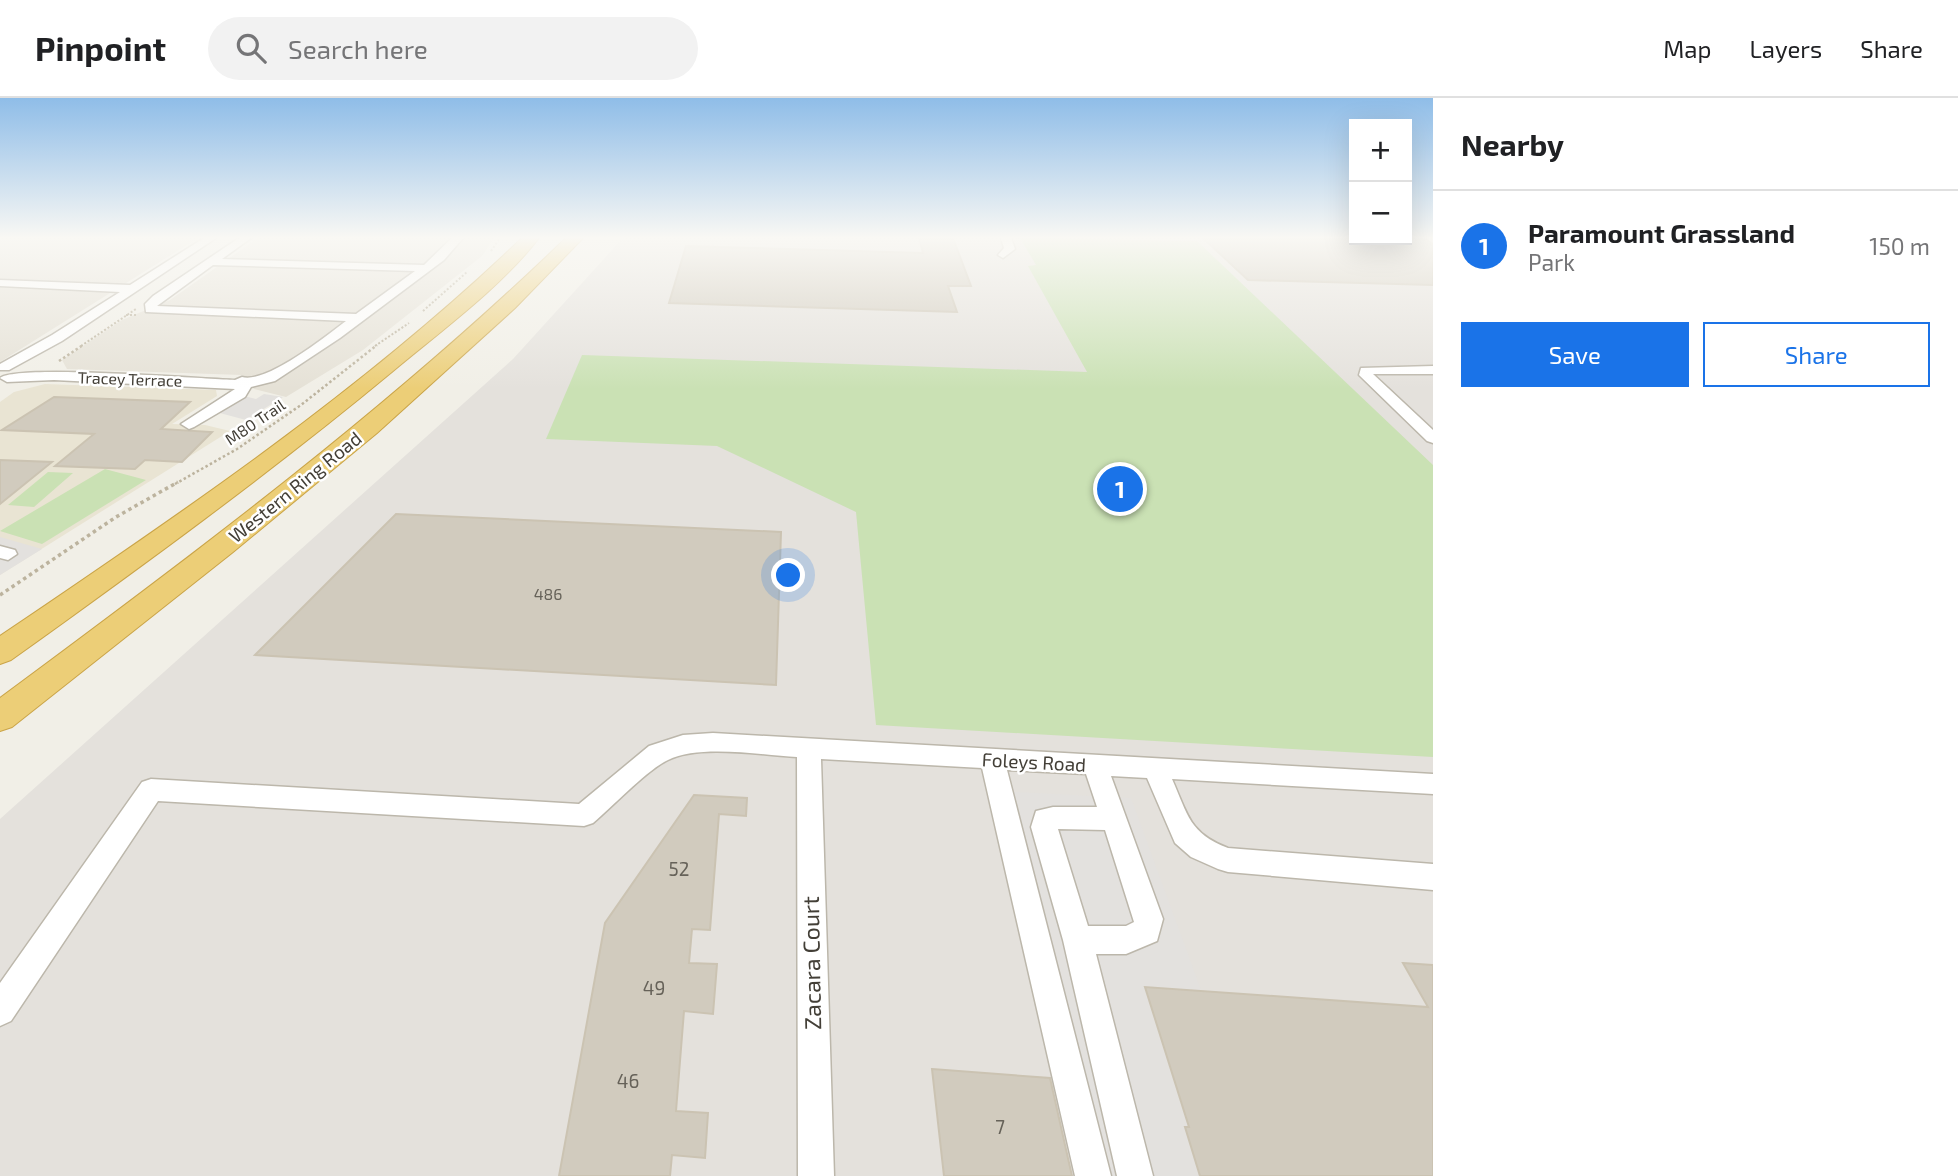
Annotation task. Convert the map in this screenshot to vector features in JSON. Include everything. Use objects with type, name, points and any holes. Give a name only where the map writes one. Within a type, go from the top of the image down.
[{"type":"highway","name":"Western Ring Road","points":[[0,652],[125,565],[305,432],[463,303],[476,288]]},
{"type":"highway","name":"Western Ring Road","points":[[0,717],[234,536],[399,402],[457,352],[523,288]]},
{"type":"street","points":[[117,288],[132,289]]},
{"type":"street","points":[[173,288],[151,304],[150,309],[359,317]]},
{"type":"street","points":[[189,424],[240,394],[241,384],[263,381],[398,288]]},
{"type":"street","points":[[3,373],[132,289]]},
{"type":"street","points":[[3,373],[20,369],[57,338]]},
{"type":"street","name":"Tracey Terrace","points":[[20,369],[54,376]]},
{"type":"street","points":[[1433,370],[1373,370],[1366,371],[1366,375],[1433,438]]},
{"type":"street","name":"Tracey Terrace","points":[[3,373],[241,384]]},
{"type":"street","name":"Foleys Road","points":[[0,1010],[151,790],[584,815],[658,753],[683,745],[713,743],[809,751],[1433,784]]},
{"type":"street","name":"Zacara Court","points":[[809,751],[816,1176]]},
{"type":"street","points":[[992,760],[1093,1176]]},
{"type":"street","points":[[1078,940],[1126,940],[1147,931],[1149,919],[1095,766]]},
{"type":"street","points":[[1155,768],[1184,835],[1200,849],[1228,860],[1433,877]]},
{"type":"street","points":[[1114,819],[1045,819],[1044,827],[1078,940],[1135,1176]]},
{"type":"path","points":[[421,313],[449,288]]},
{"type":"path","name":"M80 Trail","points":[[0,595],[116,517],[246,443],[414,319]]},
{"type":"shaded area","points":[[0,288],[118,288],[0,362]]},
{"type":"shaded area","points":[[187,288],[441,288],[363,350],[286,397],[254,389],[242,375],[67,369],[62,360],[122,320],[170,300]]},
{"type":"shaded area","points":[[577,288],[1433,288],[1433,1176],[0,1176],[0,819],[513,359]]},
{"type":"shaded area","points":[[45,384],[216,390],[217,396],[172,424],[205,425],[230,431],[0,575],[0,402],[14,392]]},
{"type":"shaded area","points":[[264,394],[283,397],[246,420],[216,412],[244,396],[256,399]]},
{"type":"shaded area","points":[[0,537],[42,549],[0,575]]},
{"type":"shaded area","points":[[1014,792],[1131,798],[1206,1004],[1207,1176],[1097,1176]]},
{"type":"green space","points":[[1040,288],[1247,288],[1433,465],[1433,757],[876,725],[856,512],[717,446],[546,439],[582,355],[1087,372]]},
{"type":"green space","points":[[105,469],[146,480],[42,544],[0,531]]},
{"type":"green space","points":[[48,472],[73,473],[34,507],[8,505]]},
{"type":"building","points":[[673,288],[949,288],[957,312],[669,303]]},
{"type":"building","points":[[54,397],[190,402],[161,429],[212,432],[182,462],[145,460],[135,469],[55,466],[94,434],[2,430]]},
{"type":"building","points":[[0,460],[52,462],[0,504]]},
{"type":"building","points":[[396,514],[781,532],[776,685],[255,655]]},
{"type":"building","points":[[694,795],[747,798],[746,816],[719,814],[710,930],[692,929],[689,963],[717,964],[713,1014],[684,1011],[676,1111],[708,1113],[705,1158],[672,1155],[670,1176],[559,1176],[605,923]]},
{"type":"building","points":[[1403,963],[1433,965],[1433,1176],[1200,1176],[1185,1127],[1189,1127],[1145,987],[1428,1007]]},
{"type":"building","points":[[932,1069],[1050,1078],[1072,1176],[944,1176]]},
{"type":"place","name":"Paramount Grassland","points":[[1120,489]]}]
